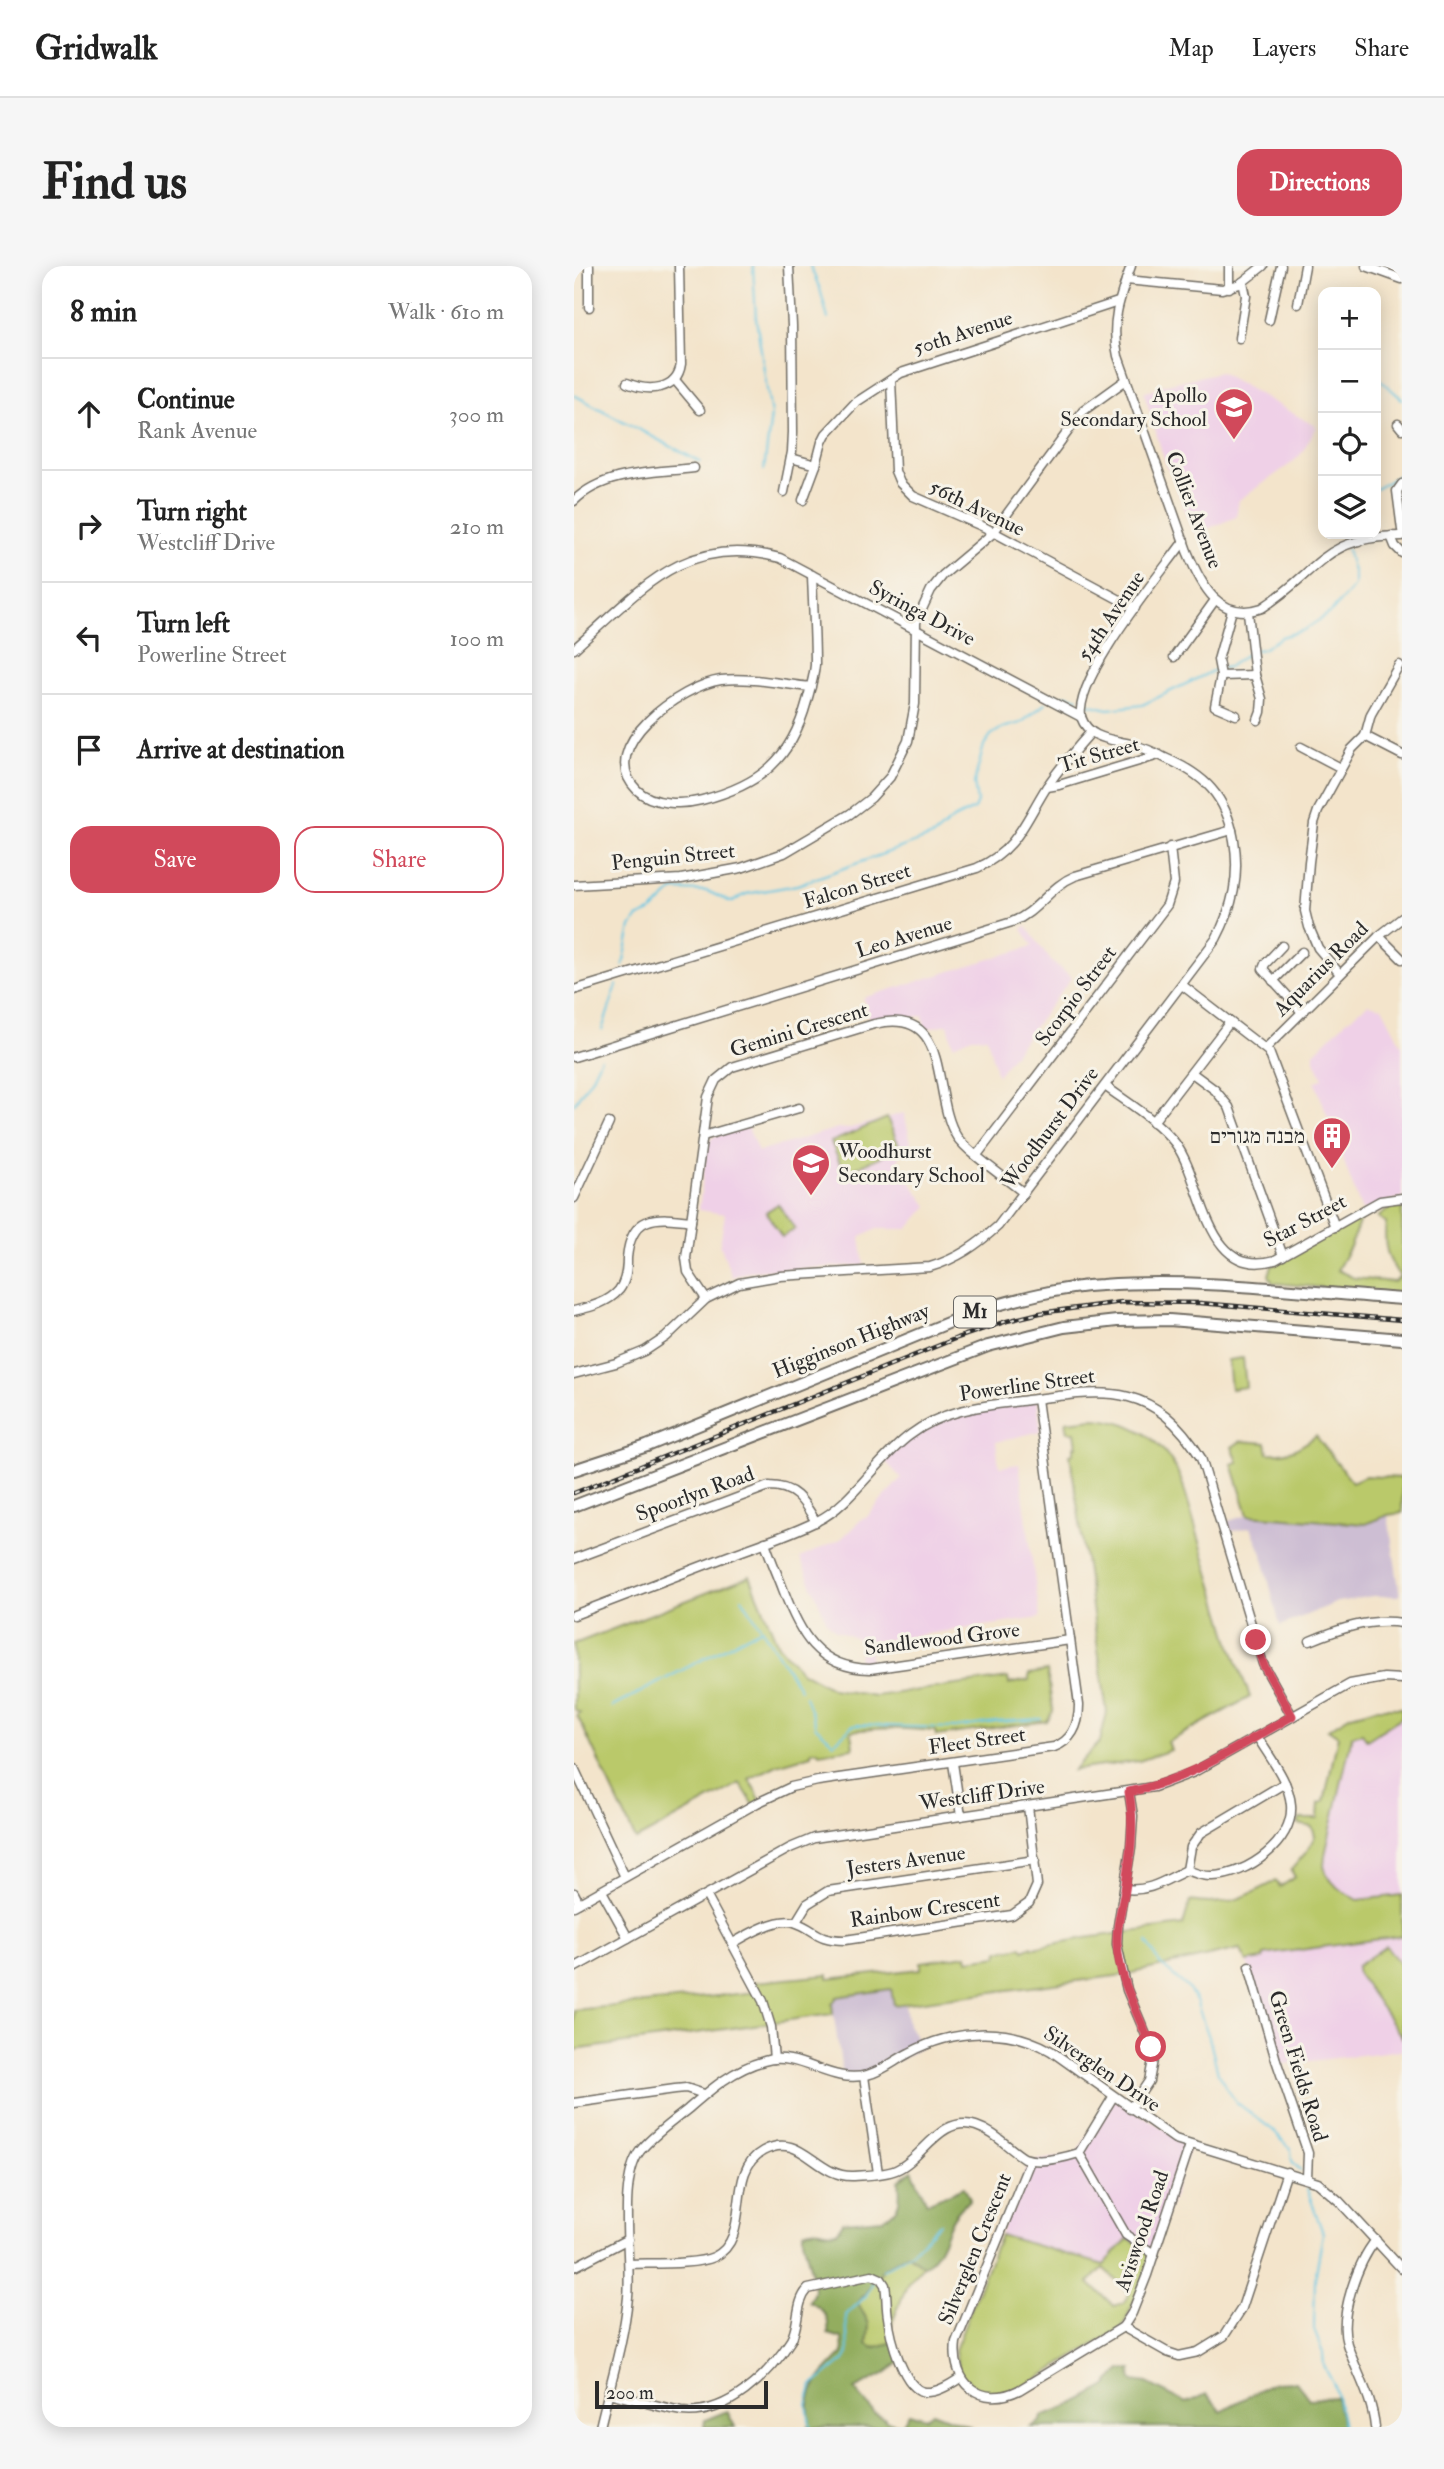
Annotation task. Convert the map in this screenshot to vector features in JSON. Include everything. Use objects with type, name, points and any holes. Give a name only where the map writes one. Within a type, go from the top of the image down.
[{"type":"highway","name":"Higginson Highway","points":[[574,1470],[647,1446],[977,1311],[1019,1299],[1100,1285],[1164,1283],[1402,1299]]},
{"type":"highway","name":"M1","points":[[574,1506],[977,1350],[1064,1327],[1117,1321],[1168,1320],[1402,1339]]},
{"type":"street","points":[[589,266],[589,307]]},
{"type":"street","points":[[627,383],[649,388],[668,385],[675,380],[681,364],[678,266]]},
{"type":"street","points":[[784,492],[793,442],[789,266]]},
{"type":"street","name":"Collier Avenue","points":[[1131,266],[1115,319],[1115,345],[1126,380],[1197,573],[1215,600],[1232,610],[1248,612]]},
{"type":"street","points":[[1228,288],[1230,266]]},
{"type":"street","points":[[1126,280],[1228,288],[1243,282],[1263,266]]},
{"type":"street","points":[[1269,320],[1280,266]]},
{"type":"street","points":[[1298,304],[1305,266]]},
{"type":"street","points":[[1366,266],[1402,279]]},
{"type":"street","points":[[1239,338],[1246,296],[1243,282]]},
{"type":"street","name":"50th Avenue","points":[[817,465],[822,442],[833,425],[855,404],[907,370],[1118,302]]},
{"type":"street","points":[[675,380],[700,411]]},
{"type":"street","name":"56th Avenue","points":[[891,380],[894,459],[900,484],[913,496],[993,533],[1135,608]]},
{"type":"street","points":[[916,630],[916,622],[939,579],[993,533],[1077,418],[1090,405],[1126,380]]},
{"type":"street","points":[[791,458],[817,465],[803,500]]},
{"type":"street","points":[[574,501],[589,488],[606,481],[694,468]]},
{"type":"street","points":[[1402,484],[1397,491],[1402,530]]},
{"type":"street","points":[[1391,536],[1402,553]]},
{"type":"street","points":[[1258,720],[1262,699],[1255,675],[1248,612],[1272,602],[1337,548],[1362,539],[1402,536]]},
{"type":"street","name":"54th Avenue","points":[[1081,717],[1083,699],[1100,661],[1184,541]]},
{"type":"street","name":"Syringa Drive","points":[[574,649],[654,580],[689,559],[726,551],[745,552],[780,558],[1081,717],[1091,732]]},
{"type":"street","points":[[811,687],[723,680],[691,690],[660,711],[627,748],[626,771],[631,783],[651,799],[696,802],[741,788],[765,773],[782,757],[799,728],[811,687],[815,667],[812,575]]},
{"type":"street","points":[[1174,657],[1215,600]]},
{"type":"street","points":[[1232,610],[1218,660],[1221,676],[1215,706],[1236,715]]},
{"type":"street","name":"Penguin Street","points":[[574,885],[681,878],[740,869],[784,853],[850,814],[871,798],[890,777],[905,750],[915,704],[916,630]]},
{"type":"street","points":[[1340,974],[1313,940],[1306,911],[1314,822],[1323,799],[1352,749],[1365,736],[1371,714],[1399,665]]},
{"type":"street","points":[[1221,676],[1255,675]]},
{"type":"street","points":[[1091,732],[1160,755],[1192,771],[1206,781],[1224,808],[1232,830]]},
{"type":"street","name":"Falcon Street","points":[[574,990],[977,868],[1002,854],[1012,844],[1060,767],[1091,732]]},
{"type":"street","points":[[1365,736],[1402,755]]},
{"type":"street","points":[[1301,747],[1341,768]]},
{"type":"street","name":"Tit Street","points":[[1047,787],[1160,755]]},
{"type":"street","name":"Leo Avenue","points":[[574,1057],[1012,922],[1030,914],[1065,880],[1232,830]]},
{"type":"street","name":"Woodhurst Drive","points":[[574,1374],[616,1363],[645,1351],[666,1337],[706,1299],[732,1286],[764,1278],[911,1269],[947,1261],[970,1250],[987,1236],[1024,1193],[1216,939],[1230,910],[1237,871],[1232,830]]},
{"type":"street","name":"Scorpio Street","points":[[976,1155],[1167,905],[1174,883],[1170,848]]},
{"type":"street","name":"Aquarius Road","points":[[1266,1048],[1379,936],[1402,918]]},
{"type":"street","points":[[1379,936],[1402,959]]},
{"type":"street","points":[[1282,946],[1264,967],[1264,971],[1302,1012]]},
{"type":"street","points":[[1273,981],[1302,953]]},
{"type":"street","points":[[1182,985],[1266,1048],[1275,1064],[1335,1227]]},
{"type":"street","name":"Gemini Crescent","points":[[706,1299],[690,1277],[687,1268],[691,1221],[711,1088],[727,1069],[852,1030],[894,1020],[912,1024],[928,1039],[955,1132],[962,1143],[1024,1193]]},
{"type":"street","points":[[1153,1122],[1230,1022]]},
{"type":"street","points":[[1192,1073],[1215,1090],[1229,1107],[1283,1256]]},
{"type":"street","name":"Star Street","points":[[1105,1086],[1153,1122],[1177,1145],[1212,1229],[1222,1247],[1238,1259],[1257,1264],[1275,1261],[1381,1201],[1402,1198]]},
{"type":"street","points":[[703,1136],[799,1108]]},
{"type":"street","points":[[574,1198],[609,1123]]},
{"type":"street","points":[[574,1311],[597,1304],[617,1292],[626,1272],[633,1233],[639,1226],[648,1220],[664,1217],[691,1221]]},
{"type":"street","name":"Powerline Street","points":[[574,1615],[816,1522],[836,1509],[905,1438],[930,1422],[962,1409],[1094,1391],[1123,1395],[1165,1414],[1183,1432],[1201,1458],[1263,1664],[1292,1716]]},
{"type":"street","name":"Fleet Street","points":[[576,1905],[757,1803],[791,1787],[1054,1747],[1070,1737],[1077,1726],[1079,1716],[1037,1399]]},
{"type":"street","name":"Spoorlyn Road","points":[[574,1559],[769,1486],[782,1486],[801,1497],[816,1522]]},
{"type":"street","name":"Sandlewood Grove","points":[[765,1542],[803,1634],[822,1654],[843,1665],[865,1669],[1070,1640]]},
{"type":"street","points":[[1310,1641],[1362,1623],[1388,1620],[1402,1623]]},
{"type":"street","name":"Westcliff Drive","points":[[574,1968],[790,1848],[814,1838],[1154,1787],[1194,1772],[1350,1684],[1384,1678],[1402,1679]]},
{"type":"street","points":[[1125,1889],[1155,1887],[1186,1870],[1211,1876],[1231,1873],[1260,1857],[1276,1844],[1289,1824],[1292,1814],[1291,1801],[1285,1783],[1257,1736]]},
{"type":"street","points":[[953,1763],[961,1816]]},
{"type":"street","points":[[574,1768],[625,1877]]},
{"type":"street","points":[[1186,1870],[1191,1847],[1201,1833],[1285,1783]]},
{"type":"street","points":[[1129,1792],[1133,1816],[1118,1926],[1119,1959],[1127,1990],[1151,2047],[1153,2060],[1149,2081],[1130,2109]]},
{"type":"street","name":"Rainbow Crescent","points":[[796,1922],[817,1936],[845,1940],[1006,1917],[1020,1911],[1034,1896],[1037,1885],[1028,1806]]},
{"type":"street","name":"Jesters Avenue","points":[[796,1922],[807,1904],[828,1891],[1035,1860]]},
{"type":"street","points":[[602,1891],[628,1938]]},
{"type":"street","points":[[574,1894],[576,1905]]},
{"type":"street","points":[[600,2427],[628,2302],[629,2184],[636,2157],[649,2142],[704,2094],[746,2068],[774,2059],[771,2027],[763,2001],[706,1895]]},
{"type":"street","points":[[733,1943],[765,1927],[788,1921],[796,1922]]},
{"type":"street","name":"Green Fields Road","points":[[1249,1966],[1276,2060],[1308,2153],[1307,2178]]},
{"type":"street","name":"Silverglen Drive","points":[[774,2059],[789,2060],[833,2076],[849,2078],[877,2071],[922,2047],[966,2036],[998,2033],[1031,2041],[1047,2048],[1170,2136],[1190,2145],[1307,2178],[1330,2192],[1402,2269]]},
{"type":"street","points":[[864,2076],[878,2174]]},
{"type":"street","points":[[574,2103],[685,2088],[704,2094]]},
{"type":"street","points":[[629,2264],[705,2259],[724,2250],[734,2230],[741,2186],[747,2169],[755,2156],[767,2149],[780,2145],[792,2146],[837,2174],[878,2174],[901,2167],[943,2131],[967,2124],[987,2131],[1030,2161],[1079,2153],[1113,2097]]},
{"type":"street","name":"Aviswood Road","points":[[1123,2327],[1132,2313],[1154,2254],[1190,2145]]},
{"type":"street","points":[[1079,2153],[1126,2235],[1154,2254]]},
{"type":"street","name":"Silverglen Crescent","points":[[960,2378],[956,2357],[958,2334],[1030,2161]]},
{"type":"street","points":[[608,2393],[683,2411],[705,2409],[719,2404],[738,2395],[758,2380],[789,2343],[794,2334],[801,2297],[808,2289],[872,2275],[881,2278],[885,2285],[891,2333],[905,2374],[919,2390],[929,2392],[940,2389],[960,2378],[979,2392],[991,2396],[1006,2396],[1123,2327],[1179,2356],[1198,2352],[1224,2336],[1241,2308],[1287,2172]]},
{"type":"street","points":[[574,2267],[628,2239]]},
{"type":"street","points":[[1375,2427],[1372,2403],[1350,2353],[1344,2327],[1357,2273],[1368,2249],[1376,2240]]},
{"type":"shaded area","name":"Apollo Secondary School","points":[[1220,372],[1317,427],[1301,454],[1292,463],[1239,500],[1236,517],[1195,534],[1164,459],[1144,393],[1162,385]]},
{"type":"shaded area","points":[[1026,926],[1052,962],[1072,977],[997,1076],[987,1037],[972,1037],[953,1045],[948,1024],[925,1029],[923,1015],[909,1019],[887,1016],[870,1021],[863,998],[1033,946],[1022,929]]},
{"type":"shaded area","points":[[1368,1004],[1382,1007],[1402,1046],[1402,1197],[1362,1211],[1315,1082],[1323,1078],[1314,1053],[1345,1022]]},
{"type":"shaded area","name":"Woodhurst Secondary School","points":[[904,1113],[911,1142],[899,1156],[898,1165],[928,1206],[908,1229],[877,1229],[860,1237],[864,1265],[750,1271],[732,1277],[720,1244],[725,1214],[699,1210],[707,1145],[713,1137],[748,1127],[758,1152],[838,1128],[847,1129]]},
{"type":"shaded area","points":[[1037,1398],[1041,1431],[996,1442],[999,1467],[1019,1464],[1040,1618],[870,1642],[870,1662],[858,1662],[862,1641],[835,1630],[827,1622],[800,1558],[841,1539],[866,1518],[901,1478],[883,1459],[937,1418]]},
{"type":"shaded area","points":[[1248,1515],[1365,1524],[1388,1515],[1400,1596],[1372,1596],[1338,1602],[1280,1626],[1262,1554],[1251,1527],[1225,1533],[1222,1523]]},
{"type":"shaded area","points":[[1402,1717],[1402,1895],[1358,1900],[1331,1882],[1324,1866],[1342,1774],[1352,1736],[1362,1733],[1367,1740]]},
{"type":"shaded area","points":[[1402,1936],[1402,2050],[1278,2065],[1247,1962],[1263,1959],[1263,1955]]},
{"type":"shaded area","points":[[891,1989],[894,2005],[905,2004],[908,2025],[922,2047],[885,2068],[843,2077],[832,2004],[837,1997]]},
{"type":"shaded area","points":[[1113,2097],[1190,2145],[1154,2254],[1104,2265],[1000,2235],[1030,2161],[1075,2155]]},
{"type":"green space","points":[[887,1118],[900,1148],[844,1173],[831,1142]]},
{"type":"green space","points":[[1393,1202],[1402,1202],[1402,1295],[1273,1283],[1269,1275],[1272,1266],[1361,1216],[1351,1245],[1337,1270],[1354,1278],[1394,1282],[1400,1277],[1387,1252],[1386,1223],[1378,1217],[1392,1207]]},
{"type":"green space","points":[[778,1204],[795,1229],[782,1237],[766,1212]]},
{"type":"green space","points":[[1243,1358],[1246,1387],[1231,1389],[1228,1360]]},
{"type":"green space","points":[[1094,1418],[1124,1424],[1149,1437],[1160,1447],[1177,1471],[1231,1646],[1250,1697],[1168,1742],[1171,1750],[1139,1761],[1073,1770],[1100,1742],[1107,1712],[1070,1454],[1074,1453],[1074,1446],[1077,1446],[1075,1432],[1068,1432],[1066,1421]]},
{"type":"green space","points":[[1316,1436],[1352,1482],[1365,1476],[1402,1478],[1402,1513],[1365,1524],[1248,1515],[1232,1464],[1238,1462],[1232,1447],[1241,1441],[1266,1443],[1268,1453],[1282,1453],[1299,1447]]},
{"type":"green space","points":[[750,1576],[778,1645],[802,1672],[833,1689],[875,1696],[1008,1678],[1009,1684],[1029,1680],[1029,1674],[1047,1671],[1053,1711],[1047,1721],[936,1736],[935,1731],[914,1729],[851,1731],[853,1748],[819,1753],[818,1750],[811,1751],[811,1755],[777,1765],[749,1779],[761,1801],[754,1805],[740,1783],[636,1840],[577,1715],[580,1713],[574,1709],[574,1644]]},
{"type":"green space","points":[[1377,1708],[1402,1708],[1402,1717],[1367,1740],[1362,1733],[1352,1736],[1324,1866],[1327,1876],[1338,1888],[1358,1900],[1402,1895],[1402,1936],[1264,1955],[1263,1959],[1247,1962],[1240,1949],[1123,1975],[894,2005],[891,1989],[837,1997],[832,2004],[833,2014],[574,2050],[574,2010],[758,1992],[754,1982],[828,1975],[828,1979],[921,1969],[921,1962],[967,1955],[968,1960],[998,1956],[999,1951],[1022,1947],[1024,1950],[1032,1946],[1033,1948],[1183,1925],[1190,1901],[1214,1903],[1235,1900],[1276,1881],[1280,1887],[1295,1877],[1291,1870],[1307,1851],[1315,1836],[1312,1827],[1298,1824],[1300,1819],[1318,1819],[1319,1803],[1324,1802],[1338,1736],[1328,1729],[1351,1715]]},
{"type":"green space","points":[[1386,1946],[1402,1967],[1402,2037],[1357,1973],[1357,1966]]},
{"type":"green space","points":[[912,2170],[927,2203],[964,2187],[970,2199],[951,2222],[940,2247],[929,2262],[923,2266],[907,2254],[883,2269],[858,2303],[869,2324],[867,2344],[873,2348],[894,2342],[900,2362],[884,2374],[854,2389],[875,2414],[886,2421],[902,2425],[909,2413],[925,2418],[932,2412],[971,2427],[808,2427],[813,2390],[843,2353],[842,2338],[828,2334],[825,2314],[809,2302],[814,2292],[813,2279],[803,2232],[814,2229],[833,2232],[838,2231],[843,2222],[883,2219],[893,2212],[900,2199],[899,2181]]},
{"type":"green space","points":[[1000,2235],[1104,2265],[1128,2238],[1154,2254],[1123,2327],[1019,2390],[987,2395],[960,2378],[955,2350]],"holes":[[[1103,2268],[1130,2293],[1123,2303],[1114,2306],[1089,2283]]]},
{"type":"green space","points":[[908,2254],[923,2266],[908,2283],[890,2328],[894,2342],[873,2348],[867,2344],[869,2324],[858,2303],[883,2269]]},
{"type":"green space","points":[[1121,2370],[1132,2370],[1133,2381],[1147,2383],[1186,2403],[1207,2394],[1221,2411],[1273,2383],[1296,2382],[1309,2399],[1336,2397],[1343,2427],[1031,2427],[1041,2421],[1042,2416],[1071,2405],[1109,2385]]},
{"type":"green space","points":[[727,2411],[735,2427],[704,2427],[705,2420]]},
{"type":"waterway","points":[[753,266],[756,318],[771,415],[764,470]]},
{"type":"waterway","points":[[810,266],[828,319]]},
{"type":"waterway","points":[[1381,380],[1402,399]]},
{"type":"waterway","points":[[574,395],[700,462]]},
{"type":"waterway","points":[[1381,486],[1402,473]]},
{"type":"waterway","points":[[1255,650],[1263,649],[1281,637],[1304,630],[1331,612],[1354,586],[1347,549]]},
{"type":"waterway","points":[[1222,668],[1228,667],[1250,652]]},
{"type":"waterway","points":[[1085,703],[1108,709],[1142,705],[1217,669]]},
{"type":"waterway","points":[[1053,699],[1067,695],[1078,698]]},
{"type":"waterway","points":[[623,965],[631,927],[637,918],[651,912],[674,890],[707,891],[731,902],[746,894],[797,885],[933,836],[953,819],[974,809],[977,802],[974,783],[984,745],[991,735],[1002,728],[1021,723],[1046,703]]},
{"type":"waterway","points":[[602,1030],[617,985]]},
{"type":"waterway","points":[[574,1104],[601,1058]]},
{"type":"waterway","points":[[742,1598],[800,1689]]},
{"type":"waterway","points":[[612,1707],[762,1628]]},
{"type":"waterway","points":[[805,1696],[816,1727],[834,1743],[852,1726],[858,1725],[955,1728],[1041,1719]]},
{"type":"waterway","points":[[1147,1942],[1159,1963],[1188,1988],[1196,2001],[1218,2073],[1236,2102],[1274,2131],[1291,2150],[1292,2161],[1301,2171]]},
{"type":"waterway","points":[[1307,2189],[1323,2233],[1315,2279],[1314,2330],[1323,2353],[1324,2366],[1335,2387],[1343,2427]]},
{"type":"waterway","points":[[883,2270],[911,2253],[940,2223]]},
{"type":"waterway","points":[[810,2427],[807,2404],[812,2386],[844,2360],[848,2353],[846,2315],[866,2296],[873,2282]]},
{"type":"railway","points":[[574,1493],[957,1338],[1040,1313],[1122,1302],[1200,1303],[1402,1320]]},
{"type":"place","name":"Apollo Secondary School","points":[[1234,441]]},
{"type":"place","name":"מבנה מגורים","points":[[1332,1170]]},
{"type":"place","name":"Woodhurst Secondary School","points":[[811,1197]]},
{"type":"route","points":[[1151,2047],[1127,1990],[1117,1944],[1131,1847],[1133,1816],[1129,1792],[1154,1787],[1194,1772],[1292,1716],[1263,1664],[1256,1640]]}]
